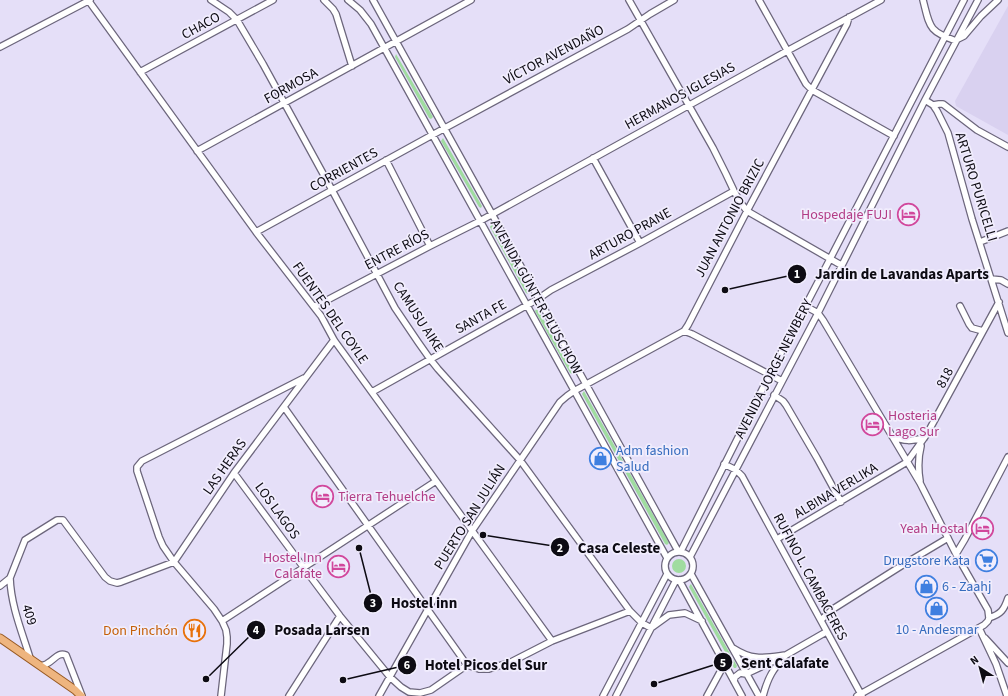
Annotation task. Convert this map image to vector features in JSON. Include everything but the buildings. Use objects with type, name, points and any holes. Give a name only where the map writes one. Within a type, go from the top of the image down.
[{"type":"main road","points":[[0,638],[82,696]]},
{"type":"street","points":[[0,47],[89,0]]},
{"type":"street","name":"FUENTES DEL COYLE","points":[[89,0],[256,232],[321,316],[334,340],[552,641]]},
{"type":"street","name":"CAMUSU AIKE","points":[[211,0],[229,12],[237,20],[332,190],[395,308],[430,360],[520,460],[630,611],[642,623],[651,628]]},
{"type":"street","name":"CHACO","points":[[140,72],[273,0]]},
{"type":"street","points":[[324,0],[336,14],[352,66]]},
{"type":"street","name":"AVENIDA GÜNTER PLUSCHOW","points":[[348,0],[366,17],[384,48],[667,558]]},
{"type":"street","name":"AVENIDA GÜNTER PLUSCHOW","points":[[373,0],[679,552]]},
{"type":"street","name":"FORMOSA","points":[[198,151],[472,0]]},
{"type":"street","points":[[629,0],[719,159],[740,202],[747,211],[841,265]]},
{"type":"street","name":"VÍCTOR AVENDAÑO","points":[[445,128],[628,29],[674,0]]},
{"type":"street","points":[[759,0],[806,84],[812,90],[894,136]]},
{"type":"street","name":"HERMANOS IGLESIAS","points":[[492,214],[881,0]]},
{"type":"street","points":[[923,0],[931,27],[945,37],[956,41],[964,36],[981,16],[998,0]]},
{"type":"street","name":"AVENIDA JORGE NEWBERY","points":[[679,552],[964,0]]},
{"type":"street","name":"AVENIDA JORGE NEWBERY","points":[[690,557],[978,0]]},
{"type":"street","name":"JUAN ANTONIO BRIZIC","points":[[684,331],[847,24],[849,17]]},
{"type":"street","name":"ARTURO PURICELLI","points":[[925,100],[933,105],[952,142],[954,156],[967,201],[1008,333]]},
{"type":"street","points":[[933,105],[943,104],[977,130],[1008,148]]},
{"type":"street","name":"CORRIENTES","points":[[256,232],[445,128]]},
{"type":"street","points":[[593,158],[640,243]]},
{"type":"street","points":[[386,160],[430,246]]},
{"type":"street","name":"ARTURO PRANE","points":[[538,299],[551,290],[734,191]]},
{"type":"street","name":"ENTRE RÍOS","points":[[314,307],[492,214]]},
{"type":"street","points":[[980,242],[1008,232]]},
{"type":"street","points":[[991,280],[1001,280],[1008,284]]},
{"type":"street","name":"SANTA FE","points":[[372,392],[538,299]]},
{"type":"street","name":"818","points":[[907,462],[923,440],[948,397],[999,302]]},
{"type":"street","points":[[805,306],[818,312],[920,483],[956,554],[988,610],[990,618]]},
{"type":"street","points":[[960,306],[972,328],[983,331]]},
{"type":"street","points":[[586,385],[684,331],[782,381]]},
{"type":"street","name":"LAS HERAS","points":[[174,562],[234,473],[334,340]]},
{"type":"street","points":[[221,696],[227,637],[226,630],[214,609],[174,562],[163,546],[137,471],[137,467],[142,461],[306,376]]},
{"type":"street","name":"PUERTO SAN JULIÁN","points":[[379,696],[472,531],[560,402],[574,391],[586,385]]},
{"type":"street","points":[[774,395],[786,405],[841,502]]},
{"type":"street","points":[[284,407],[467,665],[479,669],[511,662],[552,641],[630,611]]},
{"type":"street","points":[[892,436],[901,440],[923,440],[919,453],[918,466],[920,483]]},
{"type":"street","points":[[956,554],[1008,457]]},
{"type":"street","name":"ALBINA VERLIKA","points":[[777,539],[907,462]]},
{"type":"street","points":[[724,464],[736,470]]},
{"type":"street","name":"RUFINO L. CAMBACERES","points":[[736,470],[742,476],[777,539],[860,695]]},
{"type":"street","name":"LOS LAGOS","points":[[234,473],[340,616],[400,687],[409,692],[420,693],[431,690],[467,665]]},
{"type":"street","points":[[222,621],[436,481]]},
{"type":"street","points":[[0,586],[10,578],[25,540],[56,520],[63,520],[100,572],[110,581],[117,583],[121,582],[174,562]]},
{"type":"street","points":[[821,620],[839,605],[948,538]]},
{"type":"street","points":[[684,552],[690,557],[693,565],[691,574],[686,578],[678,580],[672,579],[667,574],[664,566],[670,554],[684,552]]},
{"type":"street","points":[[603,696],[667,574]]},
{"type":"street","points":[[691,574],[757,695]]},
{"type":"street","name":"409","points":[[10,578],[10,590],[13,604],[30,658]]},
{"type":"street","points":[[678,580],[702,621],[742,696]]},
{"type":"street","points":[[616,696],[678,580]]},
{"type":"street","points":[[860,695],[979,628],[990,618],[1001,612],[1006,605],[1008,598]]},
{"type":"street","points":[[651,628],[669,615],[685,613],[702,621]]},
{"type":"street","points":[[289,696],[340,616]]},
{"type":"street","points":[[979,628],[996,664],[1007,696]]},
{"type":"street","points":[[734,680],[737,675],[743,673],[746,674],[786,655],[826,632]]},
{"type":"street","points":[[982,634],[1008,663]]},
{"type":"street","points":[[732,648],[747,656],[758,658],[786,655]]},
{"type":"street","points":[[41,666],[49,663],[56,656],[62,654],[66,655],[82,696]]},
{"type":"street","points":[[763,696],[771,672],[786,655]]},
{"type":"street","points":[[707,696],[725,663]]},
{"type":"shaded area","points":[[1008,6],[1008,135],[956,106],[955,101]]},
{"type":"green space","points":[[396,54],[433,117],[431,119],[429,118],[395,57]]},
{"type":"green space","points":[[443,138],[482,206],[481,208],[479,207],[441,141]]},
{"type":"green space","points":[[492,224],[529,291],[528,294],[526,293],[490,227]]},
{"type":"green space","points":[[537,308],[573,372],[572,374],[570,373],[535,311]]},
{"type":"green space","points":[[584,391],[669,543],[667,545],[665,544],[582,394]]},
{"type":"green space","points":[[676,559],[682,559],[686,563],[686,569],[682,573],[676,573],[672,569],[672,563]]},
{"type":"green space","points":[[691,584],[737,666],[736,668],[734,668],[689,587]]},
{"type":"place","name":"Hospedaje FUJI","points":[[908,215]]},
{"type":"place","name":"Jardin de Lavandas Aparts","points":[[725,290]]},
{"type":"place","name":"Hosteria Lago Sur","points":[[872,424]]},
{"type":"place","name":"Adm fashion Salud","points":[[600,459]]},
{"type":"place","name":"Tierra Tehuelche","points":[[323,497]]},
{"type":"place","name":"Yeah Hostal","points":[[983,529]]},
{"type":"place","name":"Casa Celeste","points":[[483,535]]},
{"type":"place","name":"Hostel inn","points":[[359,548]]},
{"type":"place","name":"Drugstore Kata","points":[[986,561]]},
{"type":"place","name":"Hostel Inn Calafate","points":[[338,566]]},
{"type":"place","name":"6 - Zaahj","points":[[926,587]]},
{"type":"place","name":"10 - Andesmar","points":[[937,608]]},
{"type":"place","name":"Don Pinchón","points":[[194,631]]},
{"type":"place","name":"Posada Larsen","points":[[206,679]]},
{"type":"place","name":"Hotel Picos del Sur","points":[[343,680]]},
{"type":"place","name":"Sent Calafate","points":[[654,684]]}]
